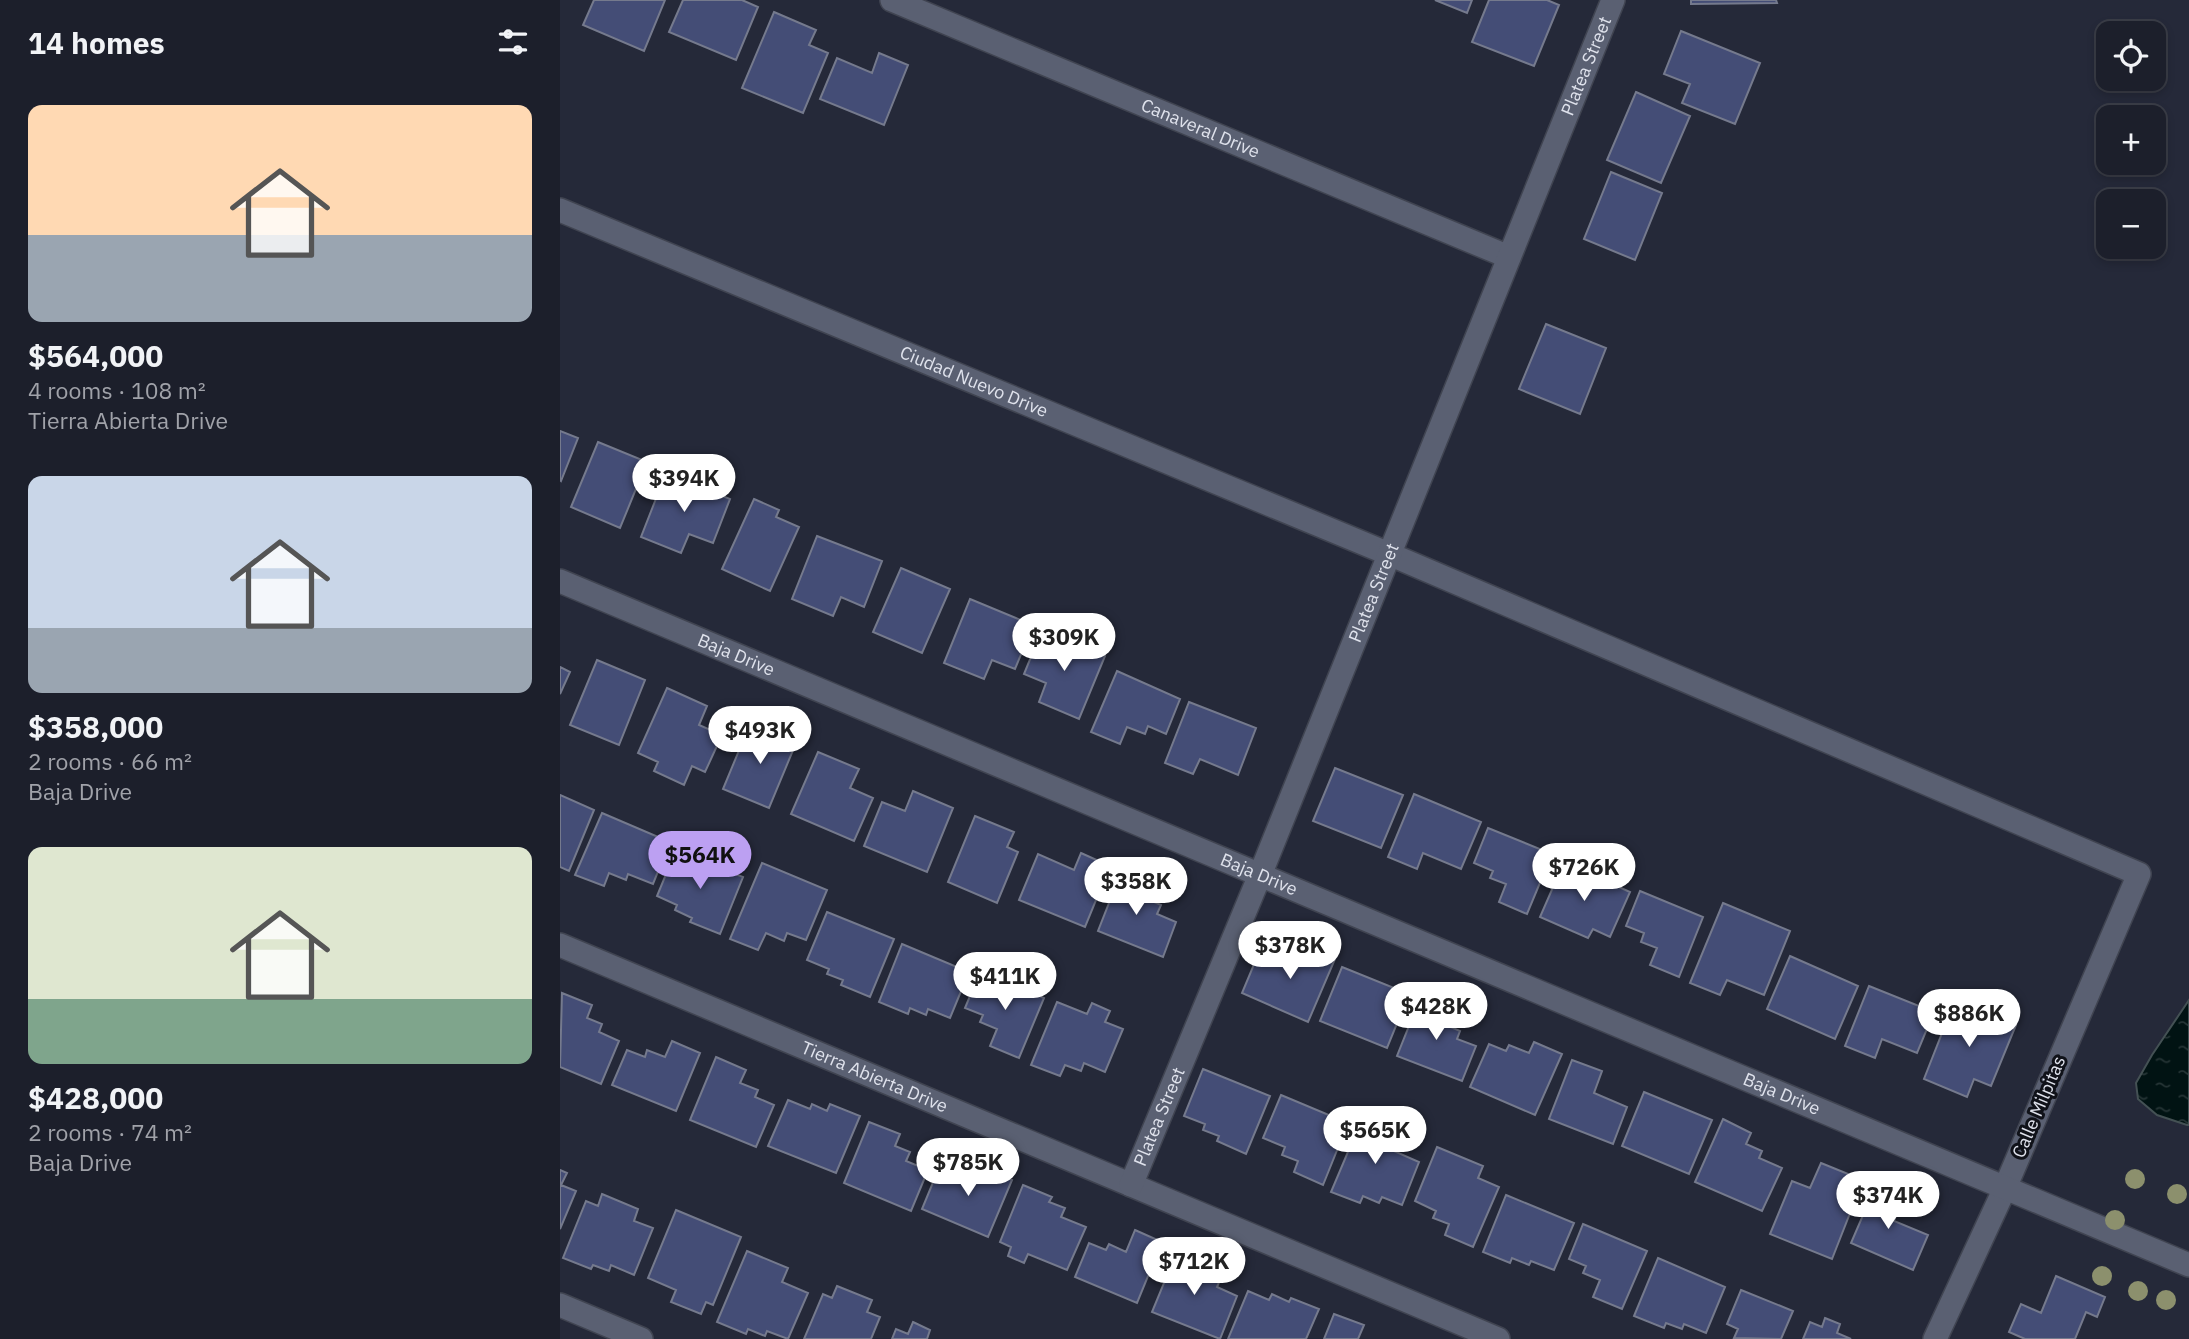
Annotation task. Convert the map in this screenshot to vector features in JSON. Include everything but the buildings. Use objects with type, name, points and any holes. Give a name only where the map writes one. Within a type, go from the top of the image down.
[{"type":"street","name":"Canaveral Drive","points":[[892,0],[1509,257]]},
{"type":"street","name":"Platea Street","points":[[1131,1185],[1260,875],[1613,0]]},
{"type":"street","name":"Ciudad Nuevo Drive","points":[[560,210],[1389,554],[2139,874]]},
{"type":"street","name":"Baja Drive","points":[[560,581],[2189,1265]]},
{"type":"street","name":"Calle Milpitas","points":[[1935,1339],[2005,1188],[2139,874]]},
{"type":"street","name":"Tierra Abierta Drive","points":[[560,945],[1497,1339]]},
{"type":"street","points":[[560,1305],[641,1339]]},
{"type":"water","points":[[2189,1000],[2187,1125],[2157,1115],[2138,1099],[2136,1083]]}]
